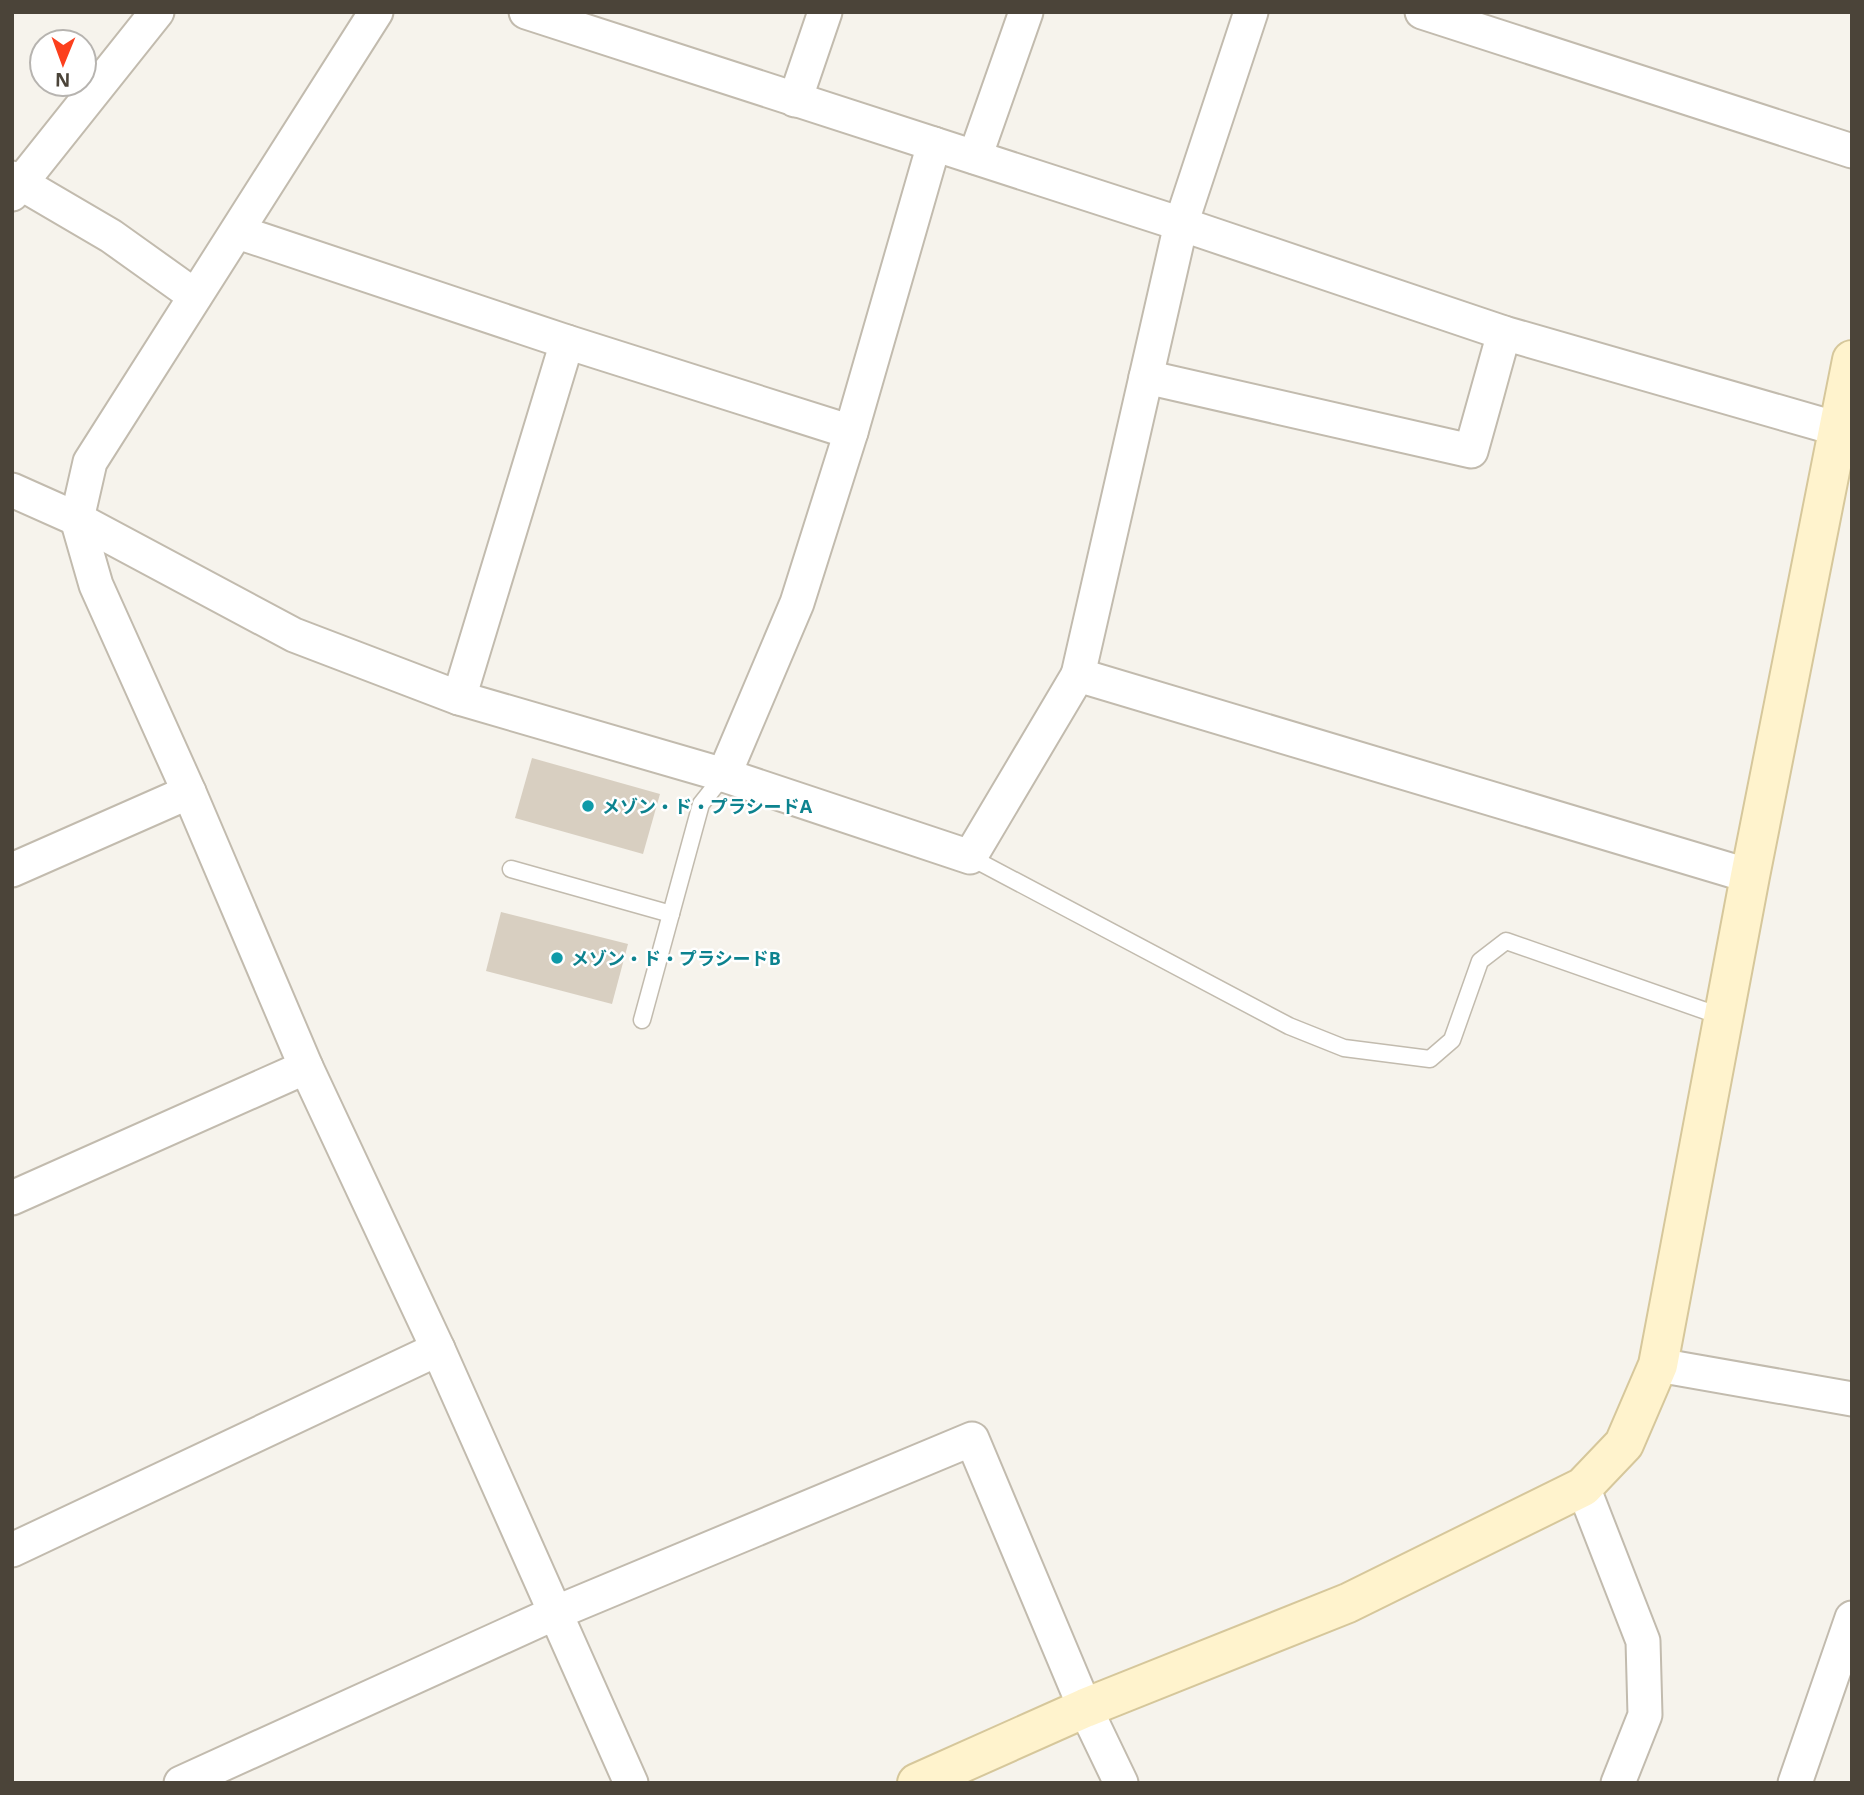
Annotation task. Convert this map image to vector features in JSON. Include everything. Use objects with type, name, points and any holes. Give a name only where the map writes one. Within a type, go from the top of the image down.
[{"type":"street","points":[[157,12],[16,185],[111,236],[195,296]]},
{"type":"street","points":[[376,12],[90,462],[76,519],[96,585],[189,792],[306,1067],[438,1349],[631,1783]]},
{"type":"street","points":[[526,12],[1181,224],[1504,333],[1845,432]]},
{"type":"street","points":[[795,100],[825,12]]},
{"type":"street","points":[[975,157],[1026,12]]},
{"type":"street","points":[[12,490],[76,519],[294,635],[459,698],[724,775],[970,857],[1078,675],[1181,224],[1251,12]]},
{"type":"street","points":[[1422,12],[1852,151]]},
{"type":"street","points":[[724,775],[797,603],[851,432],[934,144]]},
{"type":"street","points":[[238,232],[568,342],[851,432]]},
{"type":"street","points":[[1146,377],[1471,451],[1504,333]]},
{"type":"street","points":[[459,698],[568,342]]},
{"type":"street","points":[[917,1783],[1085,1708],[1348,1603],[1583,1487],[1624,1444],[1657,1365],[1750,876],[1845,432],[1852,360]]},
{"type":"street","points":[[1078,675],[1750,876]]},
{"type":"street","points":[[12,870],[189,792]]},
{"type":"street","points":[[12,1198],[306,1067]]},
{"type":"street","points":[[12,1550],[438,1349]]},
{"type":"street","points":[[1657,1365],[1852,1399]]},
{"type":"street","points":[[181,1783],[555,1613],[972,1439],[1085,1708],[1121,1783]]},
{"type":"street","points":[[1583,1487],[1643,1642],[1645,1715],[1618,1783]]},
{"type":"street","points":[[1796,1783],[1852,1618]]},
{"type":"lane","points":[[642,1020],[701,804],[724,775]]},
{"type":"lane","points":[[970,857],[1289,1026],[1344,1048],[1430,1059],[1452,1040],[1480,961],[1506,941],[1723,1017]]},
{"type":"lane","points":[[511,869],[671,914]]},
{"type":"building","name":"メゾン・ド・プラシードA","points":[[532,758],[660,794],[643,854],[515,818]]},
{"type":"building","name":"メゾン・ド・プラシードB","points":[[501,912],[628,944],[612,1004],[486,971]]},
{"type":"place","name":"メゾン・ド・プラシードA","points":[[588,806]]},
{"type":"place","name":"メゾン・ド・プラシードB","points":[[557,958]]}]
